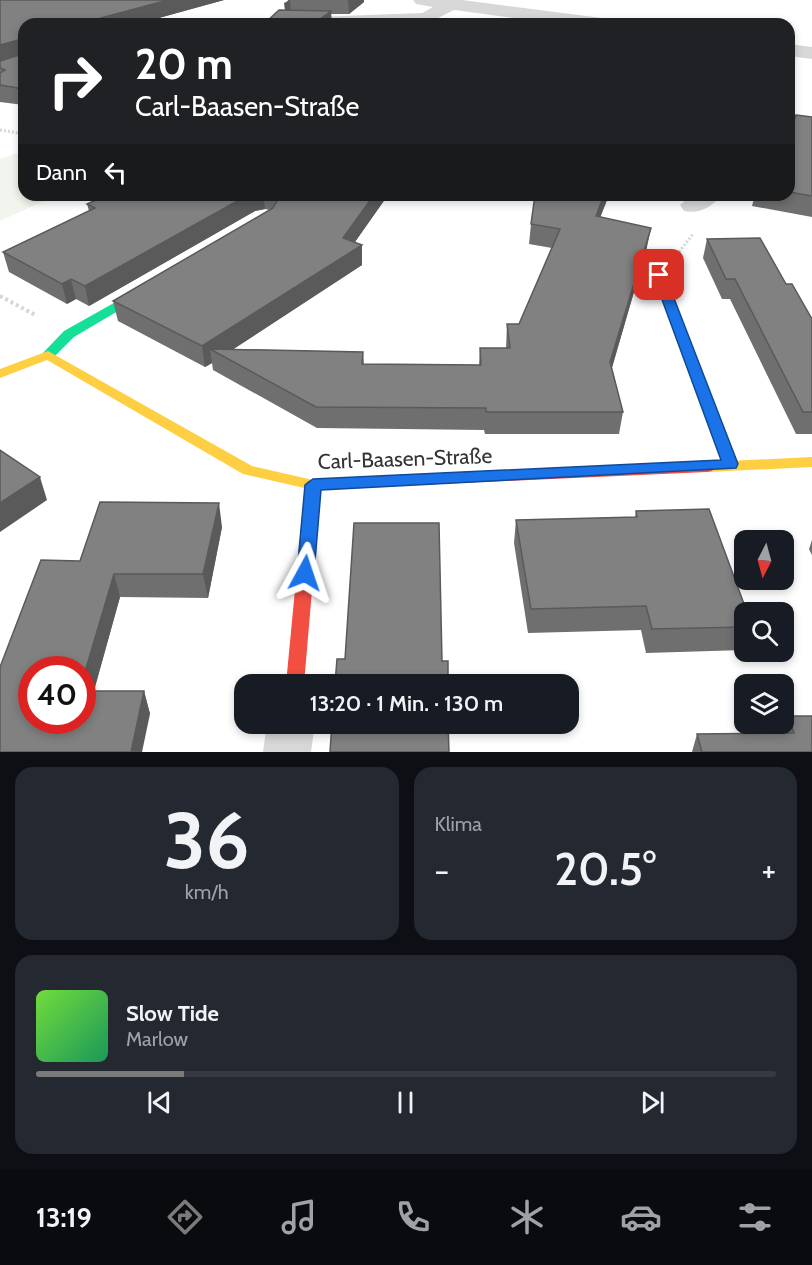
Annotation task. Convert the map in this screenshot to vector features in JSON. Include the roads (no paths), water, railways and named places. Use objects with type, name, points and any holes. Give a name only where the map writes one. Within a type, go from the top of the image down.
[{"type":"street","points":[[422,0],[557,18]]},
{"type":"street","points":[[426,18],[452,4]]},
{"type":"street","points":[[795,51],[812,53]]},
{"type":"street","points":[[659,275],[730,464]]},
{"type":"street","points":[[0,374],[48,355],[69,334],[167,276]]},
{"type":"street","name":"Carl-Baasen-Straße","points":[[48,355],[248,470],[313,485],[812,462]]},
{"type":"street","points":[[296,674],[313,485]]},
{"type":"street","points":[[287,752],[289,734]]}]
